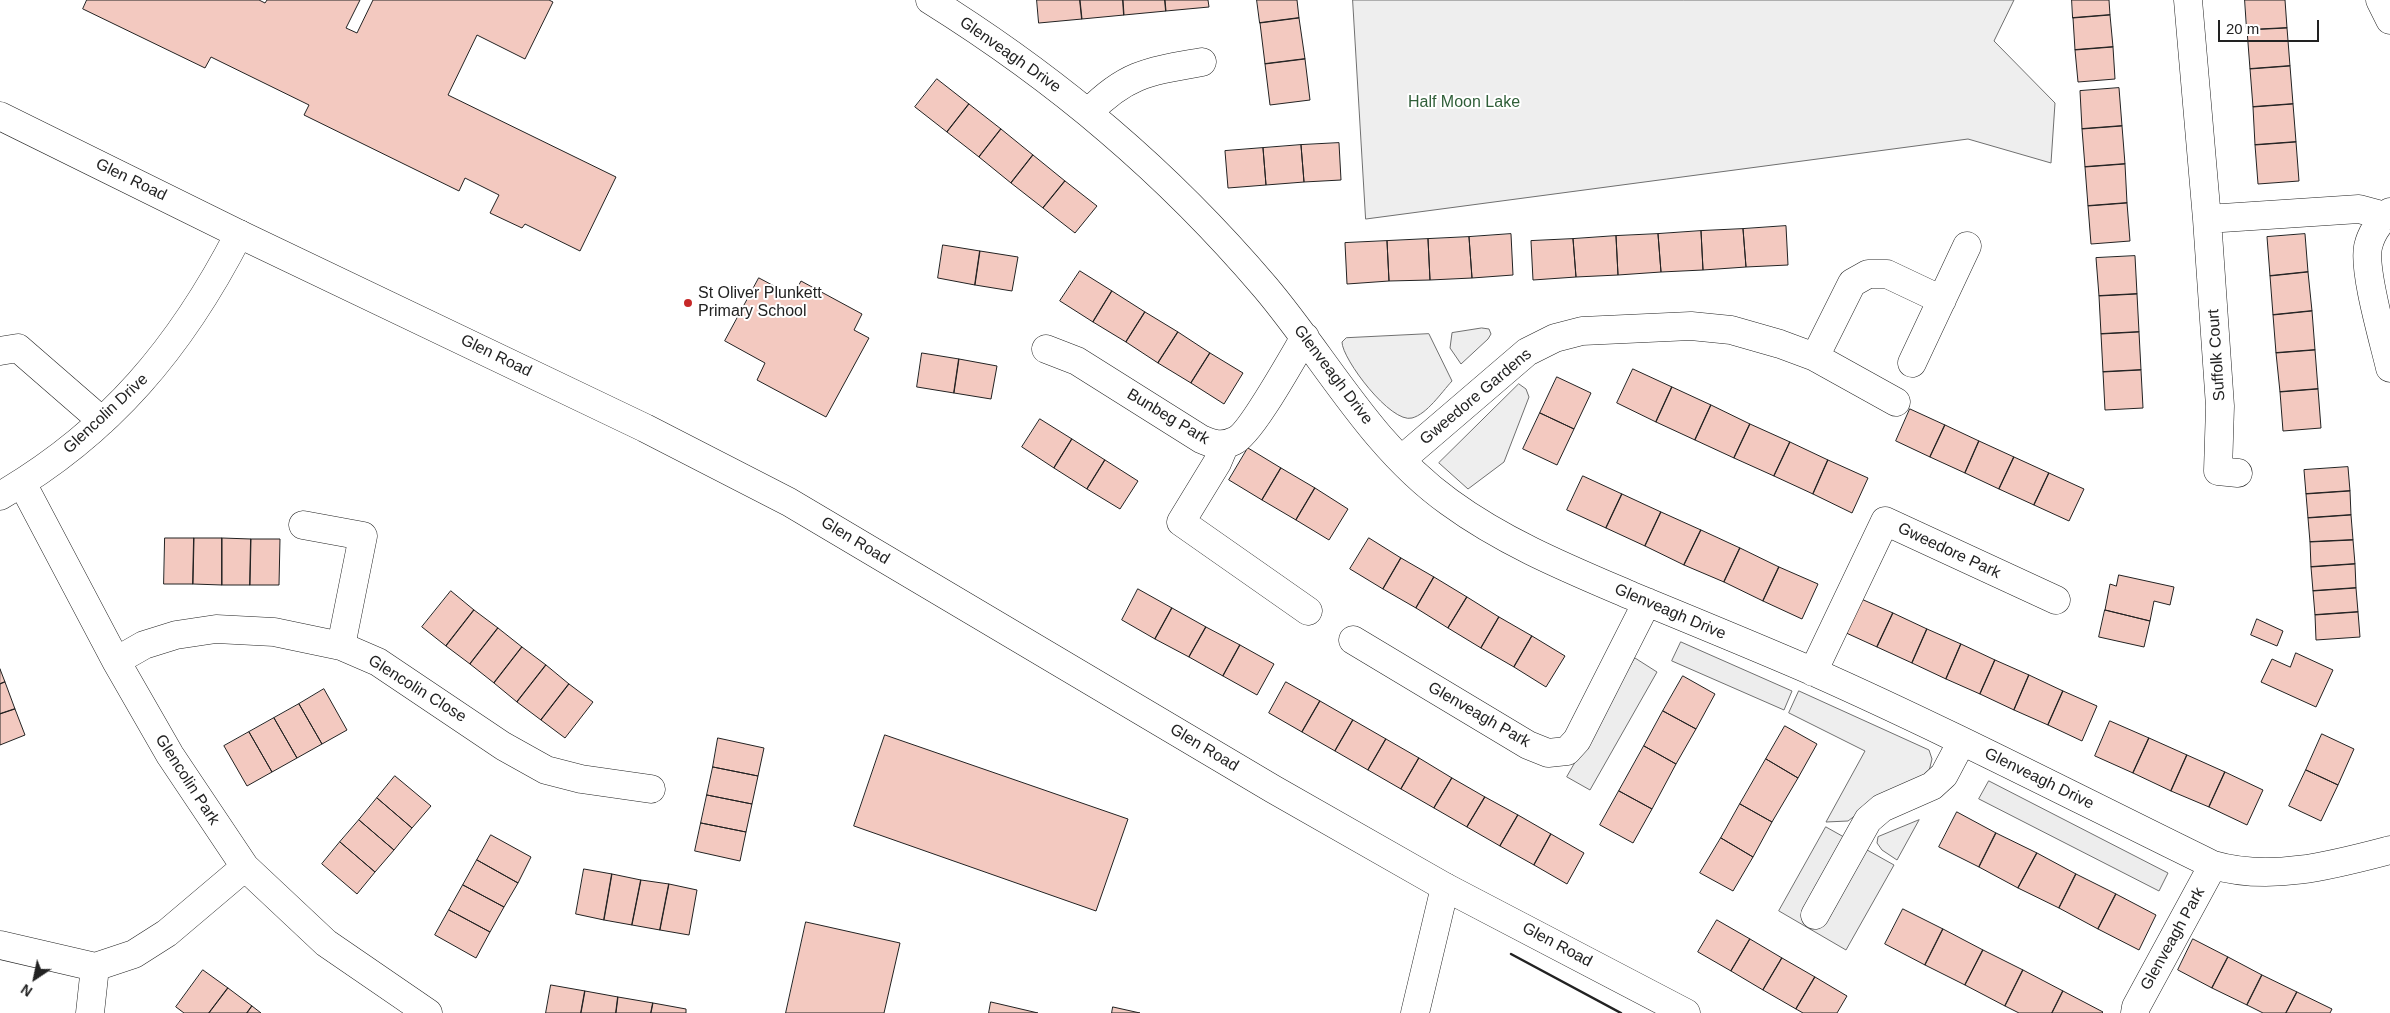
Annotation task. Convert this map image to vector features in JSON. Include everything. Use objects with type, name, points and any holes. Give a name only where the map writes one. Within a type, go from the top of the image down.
[{"type":"street","name":"Glenveagh Drive","points":[[930,0],[1017,58],[1089,112],[1176,191],[1216,232],[1305,337],[1345,393],[1401,460],[1448,501],[1488,527],[1566,568],[1813,672],[1962,741],[2213,866],[2228,870],[2256,872],[2299,870],[2351,861],[2390,850]]},
{"type":"street","name":"Suffolk Court","points":[[2188,0],[2207,219],[2220,406],[2218,471],[2238,473]]},
{"type":"street","points":[[2380,0],[2390,20]]},
{"type":"street","points":[[1089,112],[1118,86],[1138,75],[1202,62]]},
{"type":"street","name":"Glen Road","points":[[0,116],[238,234],[637,424],[788,502],[1272,789],[1445,887],[1686,1013]]},
{"type":"street","points":[[2207,219],[2359,209],[2388,214]]},
{"type":"street","points":[[2388,214],[2373,232],[2367,250],[2371,284],[2390,368]]},
{"type":"street","name":"Glencolin Drive","points":[[11,490],[65,454],[141,384],[172,345],[207,291],[238,234]]},
{"type":"street","points":[[1912,364],[1967,246]]},
{"type":"street","points":[[1815,357],[1852,283],[1868,274],[1887,274],[1942,300]]},
{"type":"street","name":"Gweedore Gardens","points":[[1401,460],[1527,352],[1555,338],[1582,331],[1691,326],[1731,330],[1780,344],[1815,357],[1896,402]]},
{"type":"street","name":"Bunbeg Park","points":[[1046,349],[1078,361],[1200,439],[1214,444],[1225,444],[1244,435],[1305,337]]},
{"type":"street","points":[[0,352],[18,348],[102,421]]},
{"type":"street","points":[[1225,444],[1217,463],[1181,522],[1308,611]]},
{"type":"street","name":"Glencolin Park","points":[[11,490],[116,661],[170,756],[245,867],[326,943],[428,1013]]},
{"type":"street","name":"Gweedore Park","points":[[1813,672],[1885,521],[2056,600]]},
{"type":"street","points":[[304,525],[363,536],[341,646]]},
{"type":"street","name":"Glenveagh Park","points":[[1353,640],[1528,745],[1548,753],[1567,751],[1576,740],[1647,602]]},
{"type":"street","name":"Glencolin Close","points":[[116,661],[144,645],[176,635],[216,629],[274,632],[341,646],[378,662],[503,746],[546,770],[581,779],[651,789]]},
{"type":"street","points":[[1815,915],[1868,820],[1882,808],[1932,786],[1944,776],[1962,741]]},
{"type":"street","name":"Glenveagh Park","points":[[2135,1013],[2136,1007],[2213,866]]},
{"type":"street","points":[[0,945],[95,967],[134,954],[167,932],[245,867]]},
{"type":"street","points":[[1415,1013],[1445,887]]},
{"type":"street","points":[[90,1013],[95,967]]},
{"type":"green space","name":"Half Moon Lake","points":[[1353,0],[2014,0],[1994,41],[2055,103],[2051,163],[1968,139],[1366,219]]},
{"type":"green space","points":[[1482,328],[1489,329],[1491,334],[1461,364],[1450,348],[1452,333]]},
{"type":"green space","points":[[1429,334],[1452,381],[1428,408],[1412,418],[1403,417],[1392,411],[1369,389],[1350,362],[1342,342],[1346,338]]},
{"type":"green space","points":[[1519,384],[1526,389],[1529,397],[1504,462],[1468,489],[1439,463]]},
{"type":"green space","points":[[1799,691],[1929,750],[1932,759],[1929,771],[1912,784],[1869,805],[1848,821],[1826,822],[1865,751],[1789,713]]},
{"type":"green space","points":[[1919,820],[1897,860],[1882,850],[1877,843],[1878,837]]},
{"type":"shaded area","points":[[1681,642],[1792,691],[1784,710],[1672,661]]},
{"type":"shaded area","points":[[1635,658],[1657,672],[1590,790],[1567,777]]},
{"type":"shaded area","points":[[1989,781],[2168,873],[2159,891],[1979,799]]},
{"type":"shaded area","points":[[1826,827],[1894,865],[1846,950],[1779,911]]},
{"type":"building","points":[[87,0],[259,0],[265,3],[267,0],[360,0],[346,28],[357,33],[373,0],[549,0],[553,2],[525,59],[477,35],[448,95],[616,177],[580,251],[525,224],[522,228],[490,213],[499,195],[465,178],[459,191],[304,115],[309,105],[211,57],[205,68],[83,9]]},
{"type":"building","points":[[1037,0],[1080,0],[1082,19],[1039,23]]},
{"type":"building","points":[[1080,0],[1123,0],[1124,15],[1082,19]]},
{"type":"building","points":[[1123,0],[1165,0],[1166,11],[1124,15]]},
{"type":"building","points":[[1165,0],[1208,0],[1209,7],[1166,11]]},
{"type":"building","points":[[1257,0],[1297,0],[1299,18],[1260,23]]},
{"type":"building","points":[[2072,0],[2109,0],[2110,15],[2073,18]]},
{"type":"building","points":[[2245,0],[2285,0],[2287,28],[2247,30]]},
{"type":"building","points":[[2110,15],[2113,47],[2075,50],[2073,18]]},
{"type":"building","points":[[1299,18],[1305,59],[1265,64],[1260,23]]},
{"type":"building","points":[[2287,28],[2290,66],[2250,69],[2247,30]]},
{"type":"building","points":[[2113,47],[2115,79],[2078,82],[2075,50]]},
{"type":"building","points":[[1305,59],[1310,100],[1270,105],[1265,64]]},
{"type":"building","points":[[2290,66],[2293,104],[2253,107],[2250,69]]},
{"type":"building","points":[[937,79],[969,104],[947,132],[915,107]]},
{"type":"building","points":[[2119,88],[2122,126],[2082,129],[2080,91]]},
{"type":"building","points":[[969,104],[1001,129],[979,157],[947,132]]},
{"type":"building","points":[[2293,104],[2296,142],[2255,145],[2253,107]]},
{"type":"building","points":[[2122,126],[2125,164],[2085,167],[2082,129]]},
{"type":"building","points":[[1001,129],[1033,155],[1011,183],[979,157]]},
{"type":"building","points":[[2296,142],[2299,181],[2258,184],[2255,145]]},
{"type":"building","points":[[1339,143],[1341,180],[1304,182],[1301,145]]},
{"type":"building","points":[[1301,145],[1304,182],[1266,185],[1263,148]]},
{"type":"building","points":[[1263,148],[1266,185],[1228,188],[1225,151]]},
{"type":"building","points":[[1033,155],[1065,181],[1043,208],[1011,183]]},
{"type":"building","points":[[2125,164],[2127,203],[2088,206],[2085,167]]},
{"type":"building","points":[[1065,181],[1097,206],[1075,233],[1043,208]]},
{"type":"building","points":[[2127,203],[2130,241],[2091,244],[2088,206]]},
{"type":"building","points":[[1786,226],[1788,265],[1746,267],[1743,229]]},
{"type":"building","points":[[1743,229],[1746,267],[1703,270],[1701,231]]},
{"type":"building","points":[[1701,231],[1703,270],[1661,272],[1658,234]]},
{"type":"building","points":[[1511,234],[1513,275],[1472,278],[1469,237]]},
{"type":"building","points":[[1658,234],[1661,272],[1618,275],[1616,236]]},
{"type":"building","points":[[2305,234],[2308,272],[2270,276],[2267,237]]},
{"type":"building","points":[[1616,236],[1618,275],[1576,277],[1573,239]]},
{"type":"building","points":[[1469,237],[1472,278],[1430,280],[1428,239]]},
{"type":"building","points":[[1428,239],[1430,280],[1389,281],[1387,241]]},
{"type":"building","points":[[1573,239],[1576,277],[1533,280],[1531,241]]},
{"type":"building","points":[[1387,241],[1389,281],[1347,284],[1345,243]]},
{"type":"building","points":[[943,245],[980,251],[975,285],[938,278]]},
{"type":"building","points":[[980,251],[1018,257],[1012,291],[975,285]]},
{"type":"building","points":[[2135,256],[2137,294],[2099,296],[2096,258]]},
{"type":"building","points":[[1080,271],[1112,291],[1093,322],[1060,301]]},
{"type":"building","points":[[2308,272],[2312,311],[2273,315],[2270,276]]},
{"type":"building","points":[[759,278],[793,296],[801,281],[862,314],[854,330],[869,338],[826,417],[757,380],[765,363],[725,341]]},
{"type":"building","points":[[1112,291],[1145,312],[1126,342],[1093,322]]},
{"type":"building","points":[[2137,294],[2139,332],[2101,334],[2099,296]]},
{"type":"building","points":[[2312,311],[2315,350],[2276,353],[2273,315]]},
{"type":"building","points":[[1145,312],[1178,332],[1158,363],[1126,342]]},
{"type":"building","points":[[1178,332],[1210,353],[1191,383],[1158,363]]},
{"type":"building","points":[[2139,332],[2141,370],[2103,372],[2101,334]]},
{"type":"building","points":[[2315,350],[2318,389],[2280,392],[2276,353]]},
{"type":"building","points":[[922,353],[959,359],[954,393],[917,387]]},
{"type":"building","points":[[1210,353],[1243,373],[1224,404],[1191,383]]},
{"type":"building","points":[[959,359],[997,366],[991,399],[954,393]]},
{"type":"building","points":[[1633,369],[1672,387],[1656,422],[1617,403]]},
{"type":"building","points":[[2141,370],[2143,408],[2105,410],[2103,372]]},
{"type":"building","points":[[1557,377],[1591,393],[1574,429],[1540,413]]},
{"type":"building","points":[[1672,387],[1711,405],[1695,440],[1656,422]]},
{"type":"building","points":[[2318,389],[2321,428],[2283,431],[2280,392]]},
{"type":"building","points":[[1711,405],[1750,424],[1734,458],[1695,440]]},
{"type":"building","points":[[1910,409],[1945,425],[1930,457],[1896,441]]},
{"type":"building","points":[[1540,413],[1574,429],[1557,465],[1523,449]]},
{"type":"building","points":[[1040,419],[1072,439],[1054,468],[1022,447]]},
{"type":"building","points":[[1750,424],[1790,442],[1774,476],[1734,458]]},
{"type":"building","points":[[1945,425],[1979,441],[1965,473],[1930,457]]},
{"type":"building","points":[[1072,439],[1105,460],[1087,489],[1054,468]]},
{"type":"building","points":[[1979,441],[2014,457],[1999,489],[1965,473]]},
{"type":"building","points":[[1790,442],[1828,460],[1813,494],[1774,476]]},
{"type":"building","points":[[1248,448],[1281,468],[1262,500],[1229,480]]},
{"type":"building","points":[[2014,457],[2049,473],[2034,505],[1999,489]]},
{"type":"building","points":[[1105,460],[1138,481],[1120,509],[1087,489]]},
{"type":"building","points":[[1828,460],[1868,478],[1852,513],[1813,494]]},
{"type":"building","points":[[2348,467],[2350,491],[2306,494],[2304,470]]},
{"type":"building","points":[[1281,468],[1315,488],[1296,520],[1262,500]]},
{"type":"building","points":[[2049,473],[2084,489],[2069,521],[2034,505]]},
{"type":"building","points":[[1583,476],[1622,494],[1606,528],[1567,510]]},
{"type":"building","points":[[1315,488],[1348,509],[1329,540],[1296,520]]},
{"type":"building","points":[[2350,491],[2351,515],[2308,518],[2306,494]]},
{"type":"building","points":[[1622,494],[1661,512],[1645,546],[1606,528]]},
{"type":"building","points":[[1661,512],[1701,530],[1684,565],[1645,546]]},
{"type":"building","points":[[2351,515],[2353,540],[2310,542],[2308,518]]},
{"type":"building","points":[[1701,530],[1740,548],[1724,582],[1684,565]]},
{"type":"building","points":[[165,538],[194,538],[193,584],[164,584]]},
{"type":"building","points":[[194,538],[222,538],[222,585],[193,584]]},
{"type":"building","points":[[222,538],[251,539],[250,585],[222,585]]},
{"type":"building","points":[[1369,538],[1401,558],[1383,589],[1350,569]]},
{"type":"building","points":[[251,539],[280,539],[279,585],[250,585]]},
{"type":"building","points":[[2353,540],[2355,564],[2311,567],[2310,542]]},
{"type":"building","points":[[1740,548],[1779,567],[1763,601],[1724,582]]},
{"type":"building","points":[[1401,558],[1434,577],[1416,608],[1383,589]]},
{"type":"building","points":[[2355,564],[2356,588],[2313,591],[2311,567]]},
{"type":"building","points":[[1779,567],[1818,584],[1802,619],[1763,601]]},
{"type":"building","points":[[2119,575],[2174,587],[2170,605],[2154,601],[2150,621],[2105,610],[2110,584],[2116,586]]},
{"type":"building","points":[[1434,577],[1467,597],[1448,628],[1416,608]]},
{"type":"building","points":[[2356,588],[2358,612],[2315,615],[2313,591]]},
{"type":"building","points":[[1138,589],[1172,608],[1155,639],[1122,620]]},
{"type":"building","points":[[451,591],[474,610],[446,646],[422,627]]},
{"type":"building","points":[[1467,597],[1499,617],[1481,648],[1448,628]]},
{"type":"building","points":[[1859,598],[1893,613],[1877,647],[1844,632]]},
{"type":"building","points":[[1172,608],[1206,627],[1189,657],[1155,639]]},
{"type":"building","points":[[474,610],[498,628],[470,664],[446,646]]},
{"type":"building","points":[[2105,610],[2150,621],[2144,647],[2099,637]]},
{"type":"building","points":[[2358,612],[2360,637],[2316,640],[2315,615]]},
{"type":"building","points":[[1893,613],[1927,629],[1912,663],[1877,647]]},
{"type":"building","points":[[1499,617],[1532,636],[1514,667],[1481,648]]},
{"type":"building","points":[[2257,619],[2283,631],[2277,646],[2251,635]]},
{"type":"building","points":[[1206,627],[1240,645],[1223,676],[1189,657]]},
{"type":"building","points":[[498,628],[522,647],[494,683],[470,664]]},
{"type":"building","points":[[1927,629],[1961,644],[1946,679],[1912,663]]},
{"type":"building","points":[[1532,636],[1565,656],[1546,687],[1514,667]]},
{"type":"building","points":[[1961,644],[1995,660],[1980,694],[1946,679]]},
{"type":"building","points":[[1240,645],[1274,664],[1257,695],[1223,676]]},
{"type":"building","points":[[522,647],[546,665],[517,702],[494,683]]},
{"type":"building","points":[[2296,653],[2333,670],[2316,707],[2261,682],[2272,659],[2290,667]]},
{"type":"building","points":[[1995,660],[2029,675],[2014,710],[1980,694]]},
{"type":"building","points":[[546,665],[569,684],[541,720],[517,702]]},
{"type":"building","points":[[0,669],[5,682],[0,684]]},
{"type":"building","points":[[2029,675],[2063,691],[2048,725],[2014,710]]},
{"type":"building","points":[[1683,676],[1715,694],[1696,729],[1663,711]]},
{"type":"building","points":[[5,682],[15,709],[0,714],[0,684]]},
{"type":"building","points":[[1286,682],[1320,701],[1302,732],[1269,713]]},
{"type":"building","points":[[569,684],[593,702],[565,738],[541,720]]},
{"type":"building","points":[[324,689],[347,730],[322,744],[299,704]]},
{"type":"building","points":[[2063,691],[2097,706],[2082,741],[2048,725]]},
{"type":"building","points":[[1320,701],[1353,720],[1335,751],[1302,732]]},
{"type":"building","points":[[299,704],[322,744],[297,758],[274,718]]},
{"type":"building","points":[[15,709],[25,735],[0,745],[0,714]]},
{"type":"building","points":[[1663,711],[1696,729],[1676,764],[1644,746]]},
{"type":"building","points":[[274,718],[297,758],[272,772],[249,732]]},
{"type":"building","points":[[1353,720],[1386,739],[1368,770],[1335,751]]},
{"type":"building","points":[[2110,721],[2149,738],[2133,773],[2095,756]]},
{"type":"building","points":[[1785,726],[1817,744],[1798,778],[1766,759]]},
{"type":"building","points":[[249,732],[272,772],[247,786],[224,746]]},
{"type":"building","points":[[2322,734],[2354,749],[2338,785],[2306,770]]},
{"type":"building","points":[[885,735],[1128,819],[1096,911],[854,826]]},
{"type":"building","points":[[718,738],[764,748],[758,776],[713,767]]},
{"type":"building","points":[[2149,738],[2187,755],[2171,791],[2133,773]]},
{"type":"building","points":[[1386,739],[1419,758],[1401,789],[1368,770]]},
{"type":"building","points":[[1644,746],[1676,764],[1652,809],[1619,791]]},
{"type":"building","points":[[2187,755],[2225,772],[2209,807],[2171,791]]},
{"type":"building","points":[[1419,758],[1452,778],[1434,808],[1401,789]]},
{"type":"building","points":[[1766,759],[1798,778],[1772,822],[1740,804]]},
{"type":"building","points":[[713,767],[758,776],[752,804],[707,795]]},
{"type":"building","points":[[2306,770],[2338,785],[2321,821],[2289,806]]},
{"type":"building","points":[[2225,772],[2263,790],[2247,825],[2209,807]]},
{"type":"building","points":[[395,776],[431,806],[412,828],[377,798]]},
{"type":"building","points":[[1452,778],[1485,797],[1467,827],[1434,808]]},
{"type":"building","points":[[1619,791],[1652,809],[1633,843],[1600,825]]},
{"type":"building","points":[[707,795],[752,804],[746,832],[701,823]]},
{"type":"building","points":[[1485,797],[1518,815],[1500,846],[1467,827]]},
{"type":"building","points":[[377,798],[412,828],[394,850],[359,820]]},
{"type":"building","points":[[1740,804],[1772,822],[1753,857],[1721,838]]},
{"type":"building","points":[[1957,812],[1996,833],[1979,867],[1939,847]]},
{"type":"building","points":[[1518,815],[1551,834],[1534,865],[1500,846]]},
{"type":"building","points":[[359,820],[394,850],[375,872],[340,842]]},
{"type":"building","points":[[701,823],[746,832],[740,861],[695,851]]},
{"type":"building","points":[[1996,833],[2037,853],[2018,888],[1979,867]]},
{"type":"building","points":[[1551,834],[1584,853],[1567,884],[1534,865]]},
{"type":"building","points":[[491,835],[531,857],[518,883],[477,860]]},
{"type":"building","points":[[1721,838],[1753,857],[1733,891],[1700,873]]},
{"type":"building","points":[[340,842],[375,872],[357,894],[322,864]]},
{"type":"building","points":[[2037,853],[2076,874],[2059,908],[2018,888]]},
{"type":"building","points":[[477,860],[518,883],[504,907],[463,885]]},
{"type":"building","points":[[584,869],[612,874],[604,920],[576,914]]},
{"type":"building","points":[[612,874],[641,880],[632,925],[604,920]]},
{"type":"building","points":[[2076,874],[2116,894],[2098,929],[2059,908]]},
{"type":"building","points":[[641,880],[669,884],[660,930],[632,925]]},
{"type":"building","points":[[669,884],[697,890],[689,935],[660,930]]},
{"type":"building","points":[[463,885],[504,907],[490,932],[449,910]]},
{"type":"building","points":[[2116,894],[2156,915],[2139,950],[2098,929]]},
{"type":"building","points":[[1903,909],[1943,929],[1925,965],[1885,944]]},
{"type":"building","points":[[449,910],[490,932],[476,958],[435,935]]},
{"type":"building","points":[[1717,920],[1750,939],[1731,971],[1698,952]]},
{"type":"building","points":[[806,922],[900,943],[884,1013],[786,1013]]},
{"type":"building","points":[[1943,929],[1983,950],[1965,985],[1925,965]]},
{"type":"building","points":[[1750,939],[1782,958],[1763,990],[1731,971]]},
{"type":"building","points":[[2193,939],[2228,957],[2212,988],[2178,970]]},
{"type":"building","points":[[1983,950],[2023,970],[2005,1006],[1965,985]]},
{"type":"building","points":[[2228,957],[2262,975],[2247,1005],[2212,988]]},
{"type":"building","points":[[1782,958],[1815,977],[1796,1009],[1763,990]]},
{"type":"building","points":[[203,970],[228,988],[209,1013],[184,1013],[176,1007]]},
{"type":"building","points":[[2023,970],[2063,991],[2052,1013],[2019,1013],[2005,1006]]},
{"type":"building","points":[[2262,975],[2297,992],[2286,1013],[2263,1013],[2247,1005]]},
{"type":"building","points":[[1815,977],[1847,996],[1837,1013],[1803,1013],[1796,1009]]},
{"type":"building","points":[[551,985],[585,991],[581,1013],[546,1013]]},
{"type":"building","points":[[228,988],[252,1006],[247,1013],[209,1013]]},
{"type":"building","points":[[585,991],[618,997],[616,1013],[581,1013]]},
{"type":"building","points":[[2063,991],[2103,1012],[2052,1013]]},
{"type":"building","points":[[2297,992],[2332,1009],[2330,1013],[2286,1013]]},
{"type":"building","points":[[618,997],[653,1003],[651,1013],[616,1013]]},
{"type":"building","points":[[991,1002],[1038,1013],[989,1013]]},
{"type":"building","points":[[653,1003],[686,1009],[686,1013],[651,1013]]},
{"type":"building","points":[[252,1006],[261,1013],[247,1013]]},
{"type":"building","points":[[1113,1007],[1140,1013],[1112,1013]]},
{"type":"wall","points":[[1511,954],[1621,1013]]},
{"type":"place","name":"St Oliver Plunkett Primary School","points":[[688,303]]}]
